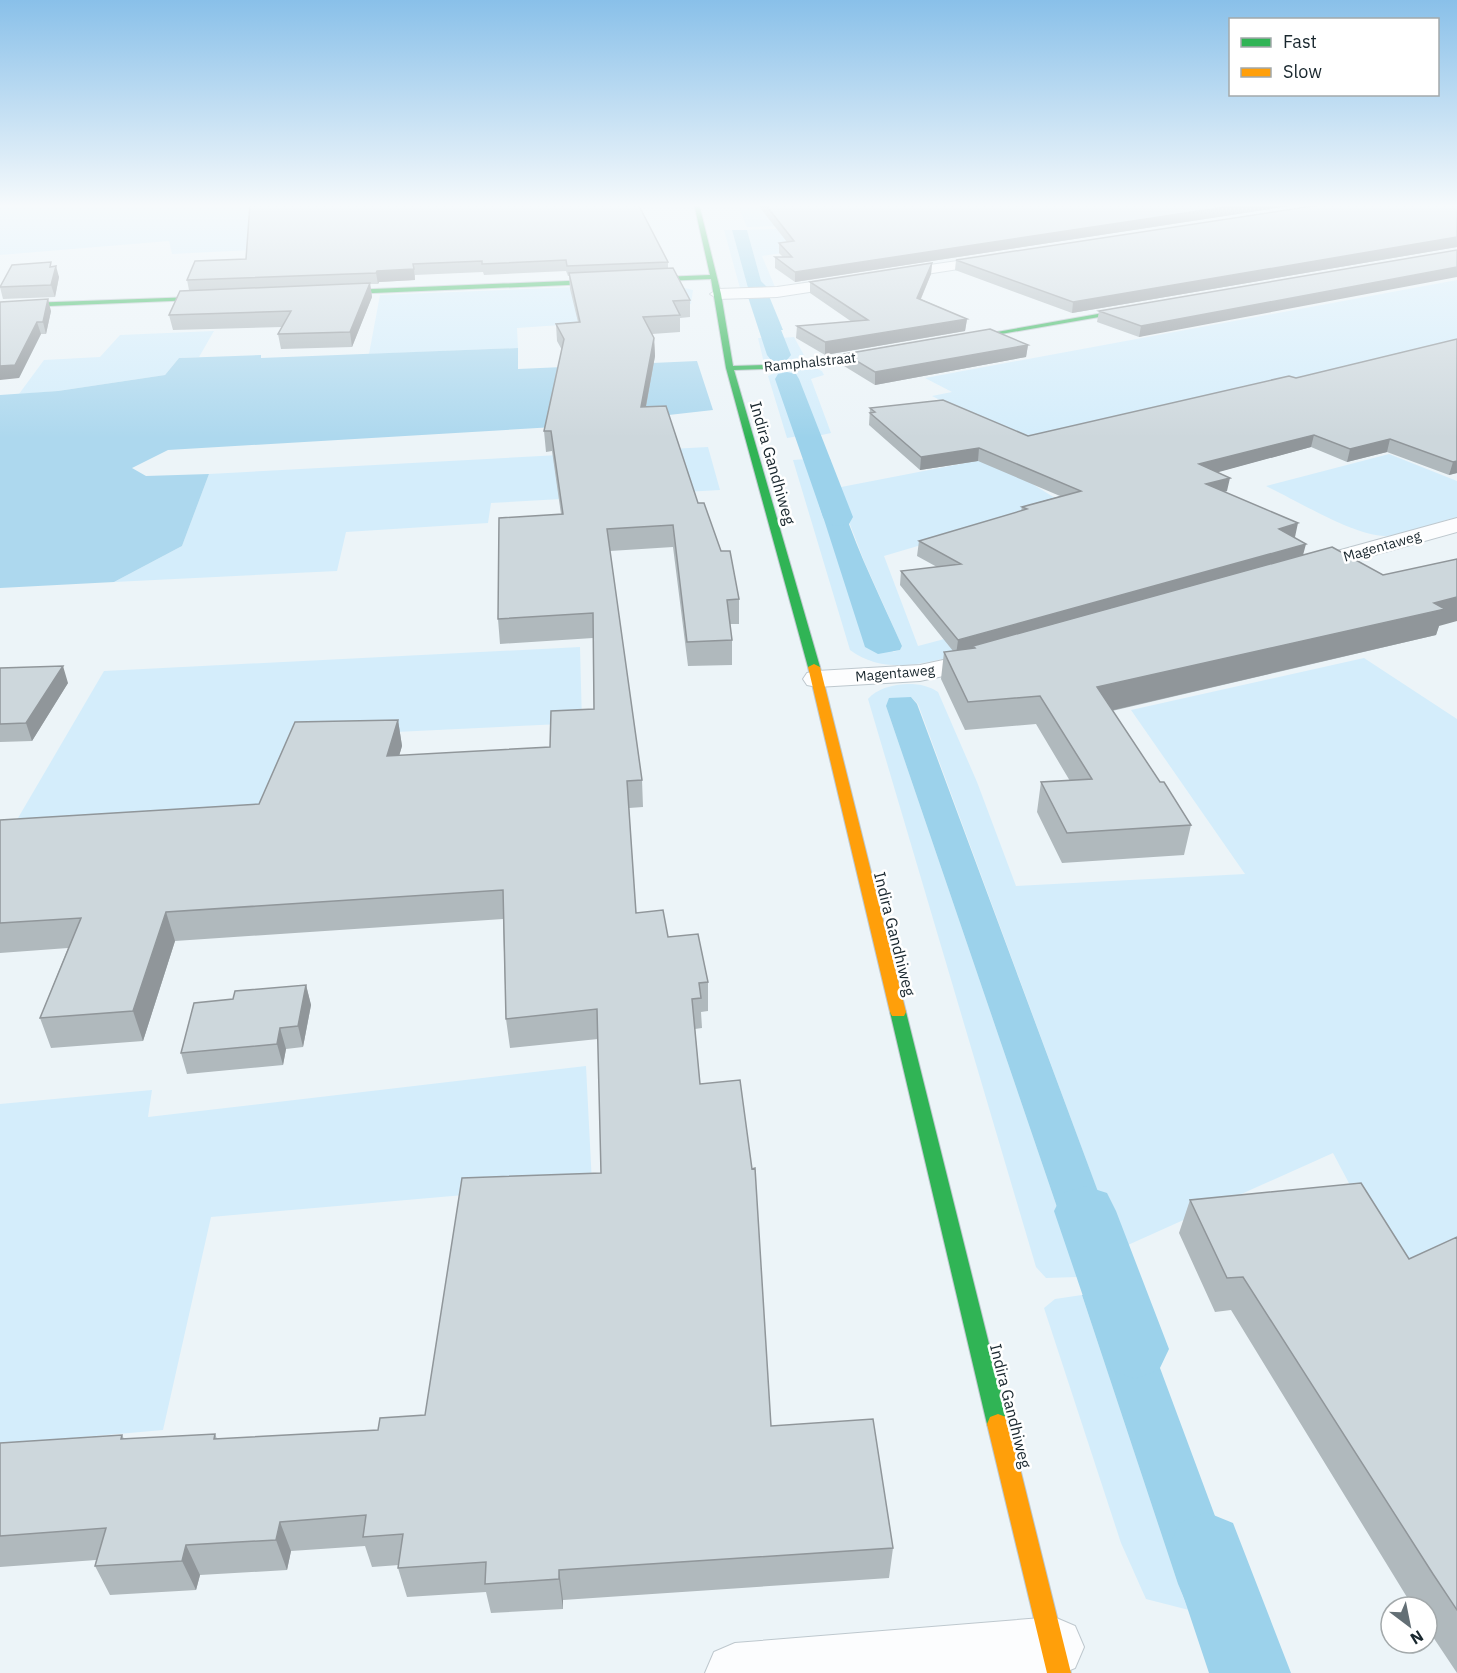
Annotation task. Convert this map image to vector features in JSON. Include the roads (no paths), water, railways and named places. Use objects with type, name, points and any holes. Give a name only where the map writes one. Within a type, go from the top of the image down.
[{"type":"main road","points":[[309,294],[593,282]]},
{"type":"main road","name":"Indira Gandhiweg","points":[[715,282],[730,368],[817,679],[1056,1660]]},
{"type":"main road","points":[[0,306],[238,297]]},
{"type":"main road","points":[[945,342],[1158,305]]},
{"type":"main road","name":"Ramphalstraat","points":[[730,368],[797,366],[898,350]]},
{"type":"street","points":[[718,294],[777,292],[844,282]]},
{"type":"street","name":"Magentaweg","points":[[1280,575],[1457,525]]},
{"type":"street","name":"Magentaweg","points":[[817,679],[920,673],[1007,653]]},
{"type":"street","points":[[735,1673],[1056,1660]]},
{"type":"waterway","points":[[758,297],[779,355]]},
{"type":"waterway","points":[[787,379],[838,517]]},
{"type":"waterway","points":[[1085,1211],[1135,1349]]},
{"type":"waterway","points":[[1206,1550],[1250,1673]]}]
